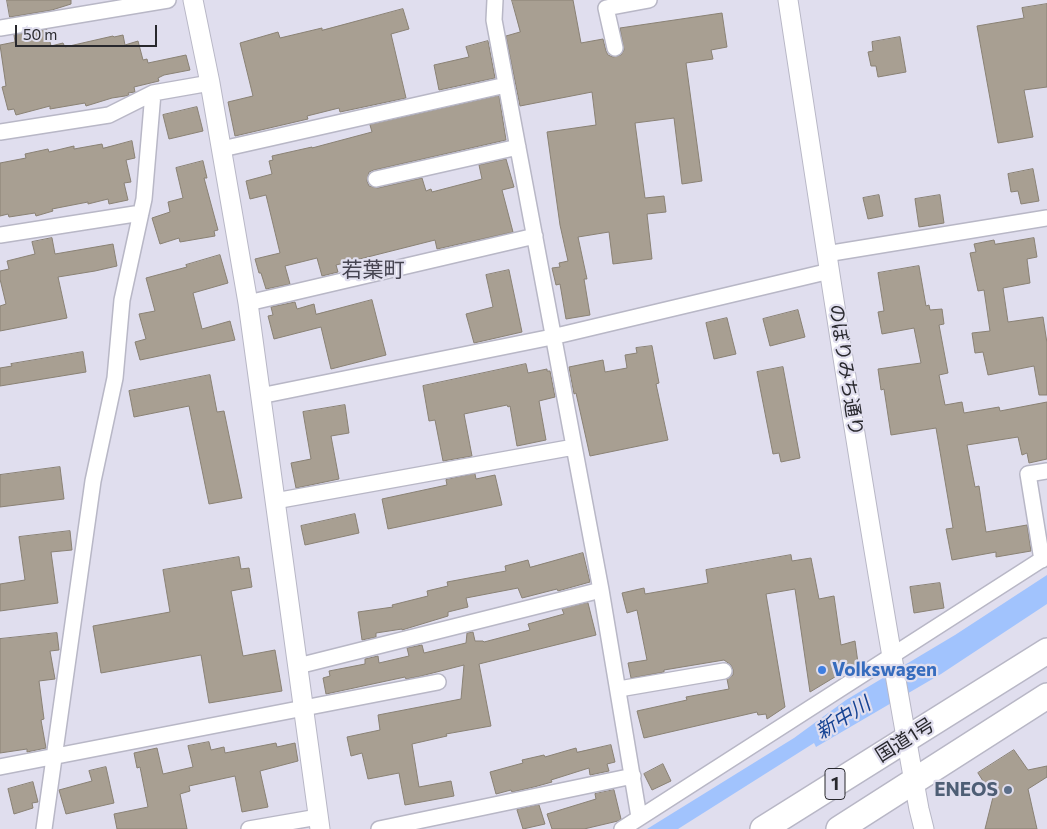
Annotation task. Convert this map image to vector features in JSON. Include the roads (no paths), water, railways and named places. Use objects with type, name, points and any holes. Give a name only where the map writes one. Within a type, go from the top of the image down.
[{"type":"highway","name":"国道1号","points":[[763,829],[905,732],[1047,650]]},
{"type":"highway","name":"国道1号","points":[[839,829],[1047,696]]},
{"type":"street","points":[[0,28],[168,0]]},
{"type":"street","points":[[193,0],[222,149],[248,303],[319,823],[249,829]]},
{"type":"street","points":[[495,0],[494,20],[601,590],[639,817]]},
{"type":"street","points":[[614,48],[606,8],[649,0]]},
{"type":"street","name":"のぼりみち通り","points":[[788,0],[828,263],[892,654],[924,829]]},
{"type":"street","points":[[0,132],[108,115],[153,93],[210,83]]},
{"type":"street","points":[[222,149],[506,84]]},
{"type":"street","points":[[44,829],[56,756],[93,481],[114,378],[122,300],[144,199],[153,93]]},
{"type":"street","points":[[376,179],[518,147]]},
{"type":"street","points":[[0,235],[141,213]]},
{"type":"street","points":[[260,396],[552,336],[828,263],[1047,218]]},
{"type":"street","points":[[248,303],[535,236]]},
{"type":"street","points":[[275,501],[574,447]]},
{"type":"street","points":[[622,829],[1044,558],[1028,474],[1047,471]]},
{"type":"street","points":[[298,666],[601,590]]},
{"type":"street","points":[[619,690],[724,671]]},
{"type":"street","points":[[0,767],[438,682]]},
{"type":"street","points":[[379,829],[633,776]]},
{"type":"water","name":"新中川","points":[[1047,575],[1047,604],[941,674],[816,747],[814,743],[678,829],[647,829],[794,738],[846,700],[955,635]]},
{"type":"place","name":"Volkswagen","points":[[822,670]]},
{"type":"place","name":"ENEOS","points":[[1008,790]]},
{"type":"district","name":"若葉町","points":[[373,270]]}]
